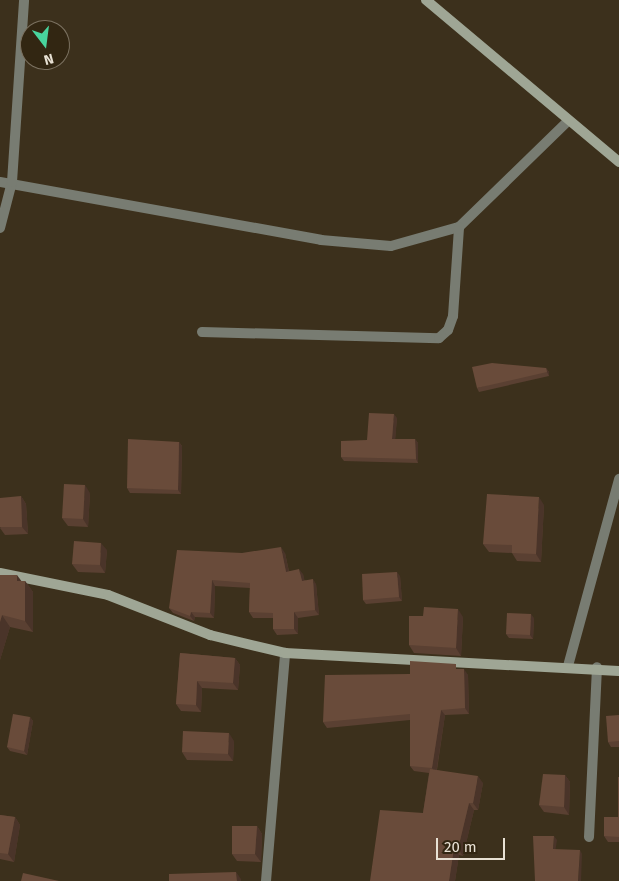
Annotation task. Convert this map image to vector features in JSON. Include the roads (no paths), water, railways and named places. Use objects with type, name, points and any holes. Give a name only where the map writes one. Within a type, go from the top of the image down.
[{"type":"street","points":[[0,228],[12,182],[24,0]]},
{"type":"street","points":[[426,0],[619,162]]},
{"type":"street","points":[[0,182],[12,182],[321,240],[391,246],[459,227],[568,121]]},
{"type":"street","points":[[202,332],[439,338],[448,330],[453,316],[459,227]]},
{"type":"street","points":[[568,666],[619,479]]},
{"type":"street","points":[[0,573],[108,595],[210,635],[285,653],[597,667],[619,671]]},
{"type":"street","points":[[266,881],[285,653]]},
{"type":"street","points":[[589,837],[597,667]]}]
